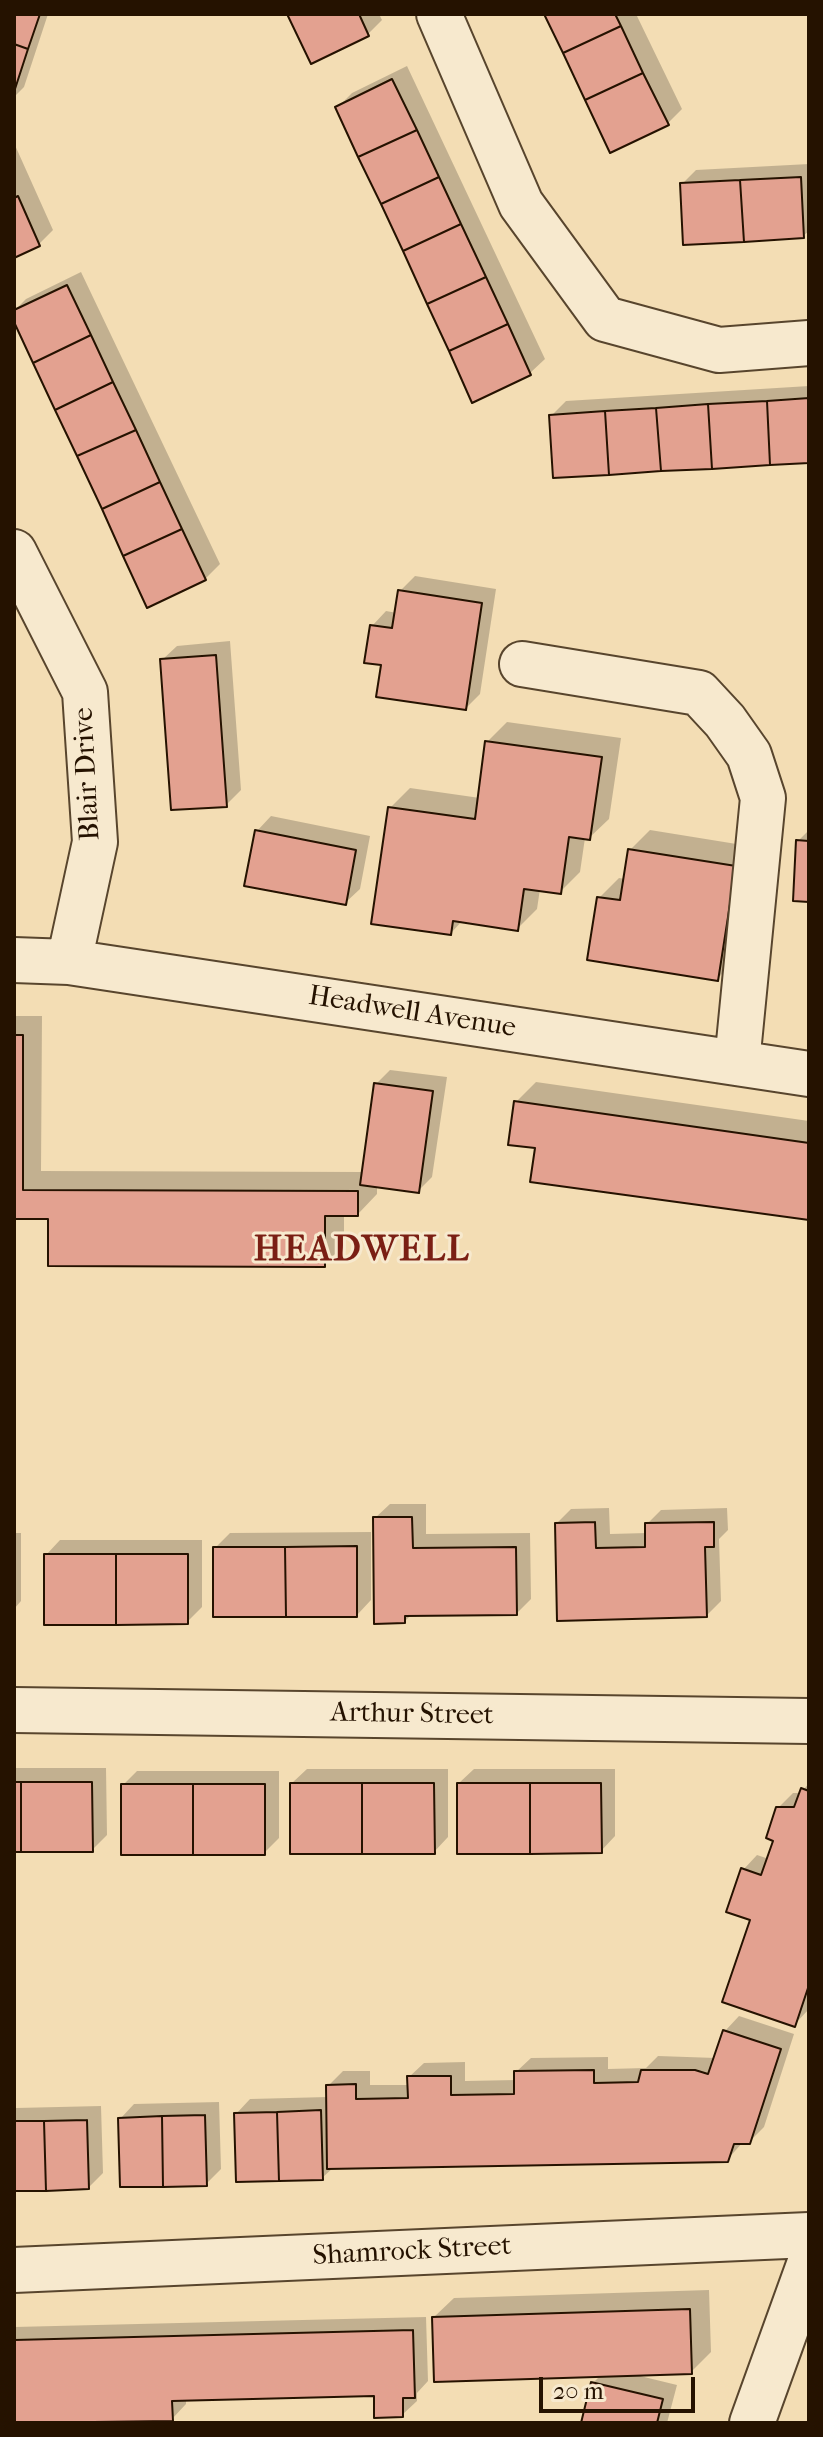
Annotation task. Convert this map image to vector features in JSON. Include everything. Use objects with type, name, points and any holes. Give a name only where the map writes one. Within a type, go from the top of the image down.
[{"type":"street","points":[[439,14],[521,204],[605,319],[719,350],[809,343]]},
{"type":"street","name":"Blair Drive","points":[[14,552],[85,692],[95,842],[69,962]]},
{"type":"street","points":[[522,664],[699,693],[725,721],[749,755],[763,798],[737,1063]]},
{"type":"street","name":"Headwell Avenue","points":[[14,960],[69,962],[809,1074]]},
{"type":"street","name":"Arthur Street","points":[[14,1710],[809,1721]]},
{"type":"street","name":"Shamrock Street","points":[[14,2270],[809,2235]]},
{"type":"street","points":[[752,2423],[809,2265]]},
{"type":"building","points":[[14,14],[40,14],[28,49],[14,44]]},
{"type":"building","points":[[287,14],[359,14],[369,36],[311,64]]},
{"type":"building","points":[[544,14],[615,14],[621,26],[563,53]]},
{"type":"building","points":[[621,26],[643,73],[585,100],[563,53]]},
{"type":"building","points":[[14,44],[28,49],[14,92]]},
{"type":"building","points":[[643,73],[669,125],[610,153],[585,100]]},
{"type":"building","points":[[392,79],[417,130],[358,157],[335,107]]},
{"type":"building","points":[[417,130],[439,177],[381,204],[358,157]]},
{"type":"building","points":[[439,177],[461,224],[403,251],[381,204]]},
{"type":"building","points":[[801,177],[804,238],[744,242],[740,180]]},
{"type":"building","points":[[740,180],[744,242],[683,245],[680,183]]},
{"type":"building","points":[[18,196],[40,246],[14,258],[14,198]]},
{"type":"building","points":[[461,224],[486,277],[427,304],[403,251]]},
{"type":"building","points":[[486,277],[508,324],[449,351],[427,304]]},
{"type":"building","points":[[67,285],[91,335],[33,363],[14,322],[14,310]]},
{"type":"building","points":[[508,324],[531,375],[472,403],[449,351]]},
{"type":"building","points":[[91,335],[113,382],[55,410],[33,363]]},
{"type":"building","points":[[113,382],[136,430],[77,456],[55,410]]},
{"type":"building","points":[[809,398],[809,463],[770,465],[767,401]]},
{"type":"building","points":[[767,401],[770,465],[712,469],[708,404]]},
{"type":"building","points":[[708,404],[712,469],[661,471],[656,408]]},
{"type":"building","points":[[656,408],[661,471],[609,475],[605,411]]},
{"type":"building","points":[[605,411],[609,475],[553,478],[549,415]]},
{"type":"building","points":[[136,430],[160,482],[102,509],[77,456]]},
{"type":"building","points":[[160,482],[182,529],[123,556],[102,509]]},
{"type":"building","points":[[182,529],[206,580],[147,608],[123,556]]},
{"type":"building","points":[[398,590],[482,603],[466,710],[376,697],[381,665],[364,663],[370,625],[392,628]]},
{"type":"building","points":[[216,655],[227,807],[171,810],[160,659]]},
{"type":"building","points":[[485,741],[602,757],[590,840],[569,837],[561,894],[524,889],[518,931],[453,921],[451,935],[371,924],[388,807],[475,819]]},
{"type":"building","points":[[255,830],[356,850],[346,905],[244,886]]},
{"type":"building","points":[[796,840],[809,841],[809,902],[793,901]]},
{"type":"building","points":[[628,849],[736,866],[718,981],[587,960],[597,897],[620,900]]},
{"type":"building","points":[[14,1035],[23,1035],[23,1190],[358,1191],[358,1216],[325,1216],[325,1267],[48,1266],[48,1219],[14,1219]]},
{"type":"building","points":[[374,1083],[433,1091],[419,1193],[360,1185]]},
{"type":"building","points":[[514,1101],[809,1143],[809,1220],[530,1182],[535,1148],[508,1145]]},
{"type":"building","points":[[373,1517],[412,1517],[413,1548],[516,1547],[517,1615],[405,1616],[405,1623],[374,1624]]},
{"type":"building","points":[[595,1522],[596,1548],[645,1547],[645,1523],[714,1522],[714,1547],[705,1547],[707,1617],[557,1621],[555,1523]]},
{"type":"building","points":[[357,1546],[357,1617],[286,1617],[285,1547]]},
{"type":"building","points":[[213,1547],[285,1547],[286,1617],[213,1617]]},
{"type":"building","points":[[44,1554],[116,1554],[116,1625],[44,1625]]},
{"type":"building","points":[[116,1554],[188,1554],[188,1624],[116,1625]]},
{"type":"building","points":[[14,1782],[21,1782],[21,1852],[14,1852]]},
{"type":"building","points":[[21,1782],[92,1782],[93,1852],[21,1852]]},
{"type":"building","points":[[290,1783],[362,1783],[362,1854],[290,1854]]},
{"type":"building","points":[[362,1783],[434,1783],[435,1854],[362,1854]]},
{"type":"building","points":[[457,1783],[530,1783],[530,1854],[457,1854]]},
{"type":"building","points":[[530,1783],[601,1783],[602,1853],[530,1854]]},
{"type":"building","points":[[121,1784],[193,1784],[193,1855],[121,1855]]},
{"type":"building","points":[[193,1784],[265,1784],[265,1855],[193,1855]]},
{"type":"building","points":[[801,1788],[809,1791],[809,1985],[795,2027],[722,2002],[750,1920],[726,1912],[741,1868],[761,1875],[773,1841],[766,1838],[776,1807],[794,1807]]},
{"type":"building","points":[[723,2030],[781,2049],[750,2144],[734,2144],[728,2162],[327,2169],[326,2085],[356,2084],[356,2099],[408,2098],[407,2076],[451,2076],[451,2095],[514,2094],[514,2071],[594,2070],[594,2083],[638,2082],[641,2070],[695,2070],[708,2074]]},
{"type":"building","points":[[321,2110],[323,2180],[279,2181],[277,2112]]},
{"type":"building","points":[[277,2112],[279,2181],[236,2182],[234,2113]]},
{"type":"building","points":[[205,2115],[207,2186],[163,2187],[162,2116]]},
{"type":"building","points":[[162,2116],[163,2187],[120,2187],[118,2118]]},
{"type":"building","points":[[87,2120],[89,2189],[46,2191],[44,2121]]},
{"type":"building","points":[[14,2121],[44,2121],[46,2191],[14,2191]]},
{"type":"building","points":[[690,2309],[692,2374],[434,2382],[432,2317]]},
{"type":"building","points":[[413,2330],[415,2398],[403,2398],[403,2417],[374,2418],[374,2396],[172,2401],[173,2421],[14,2423],[14,2340]]},
{"type":"building","points":[[591,2382],[663,2399],[657,2423],[581,2423]]},
{"type":"district","name":"HEADWELL","points":[[362,1251]]}]
